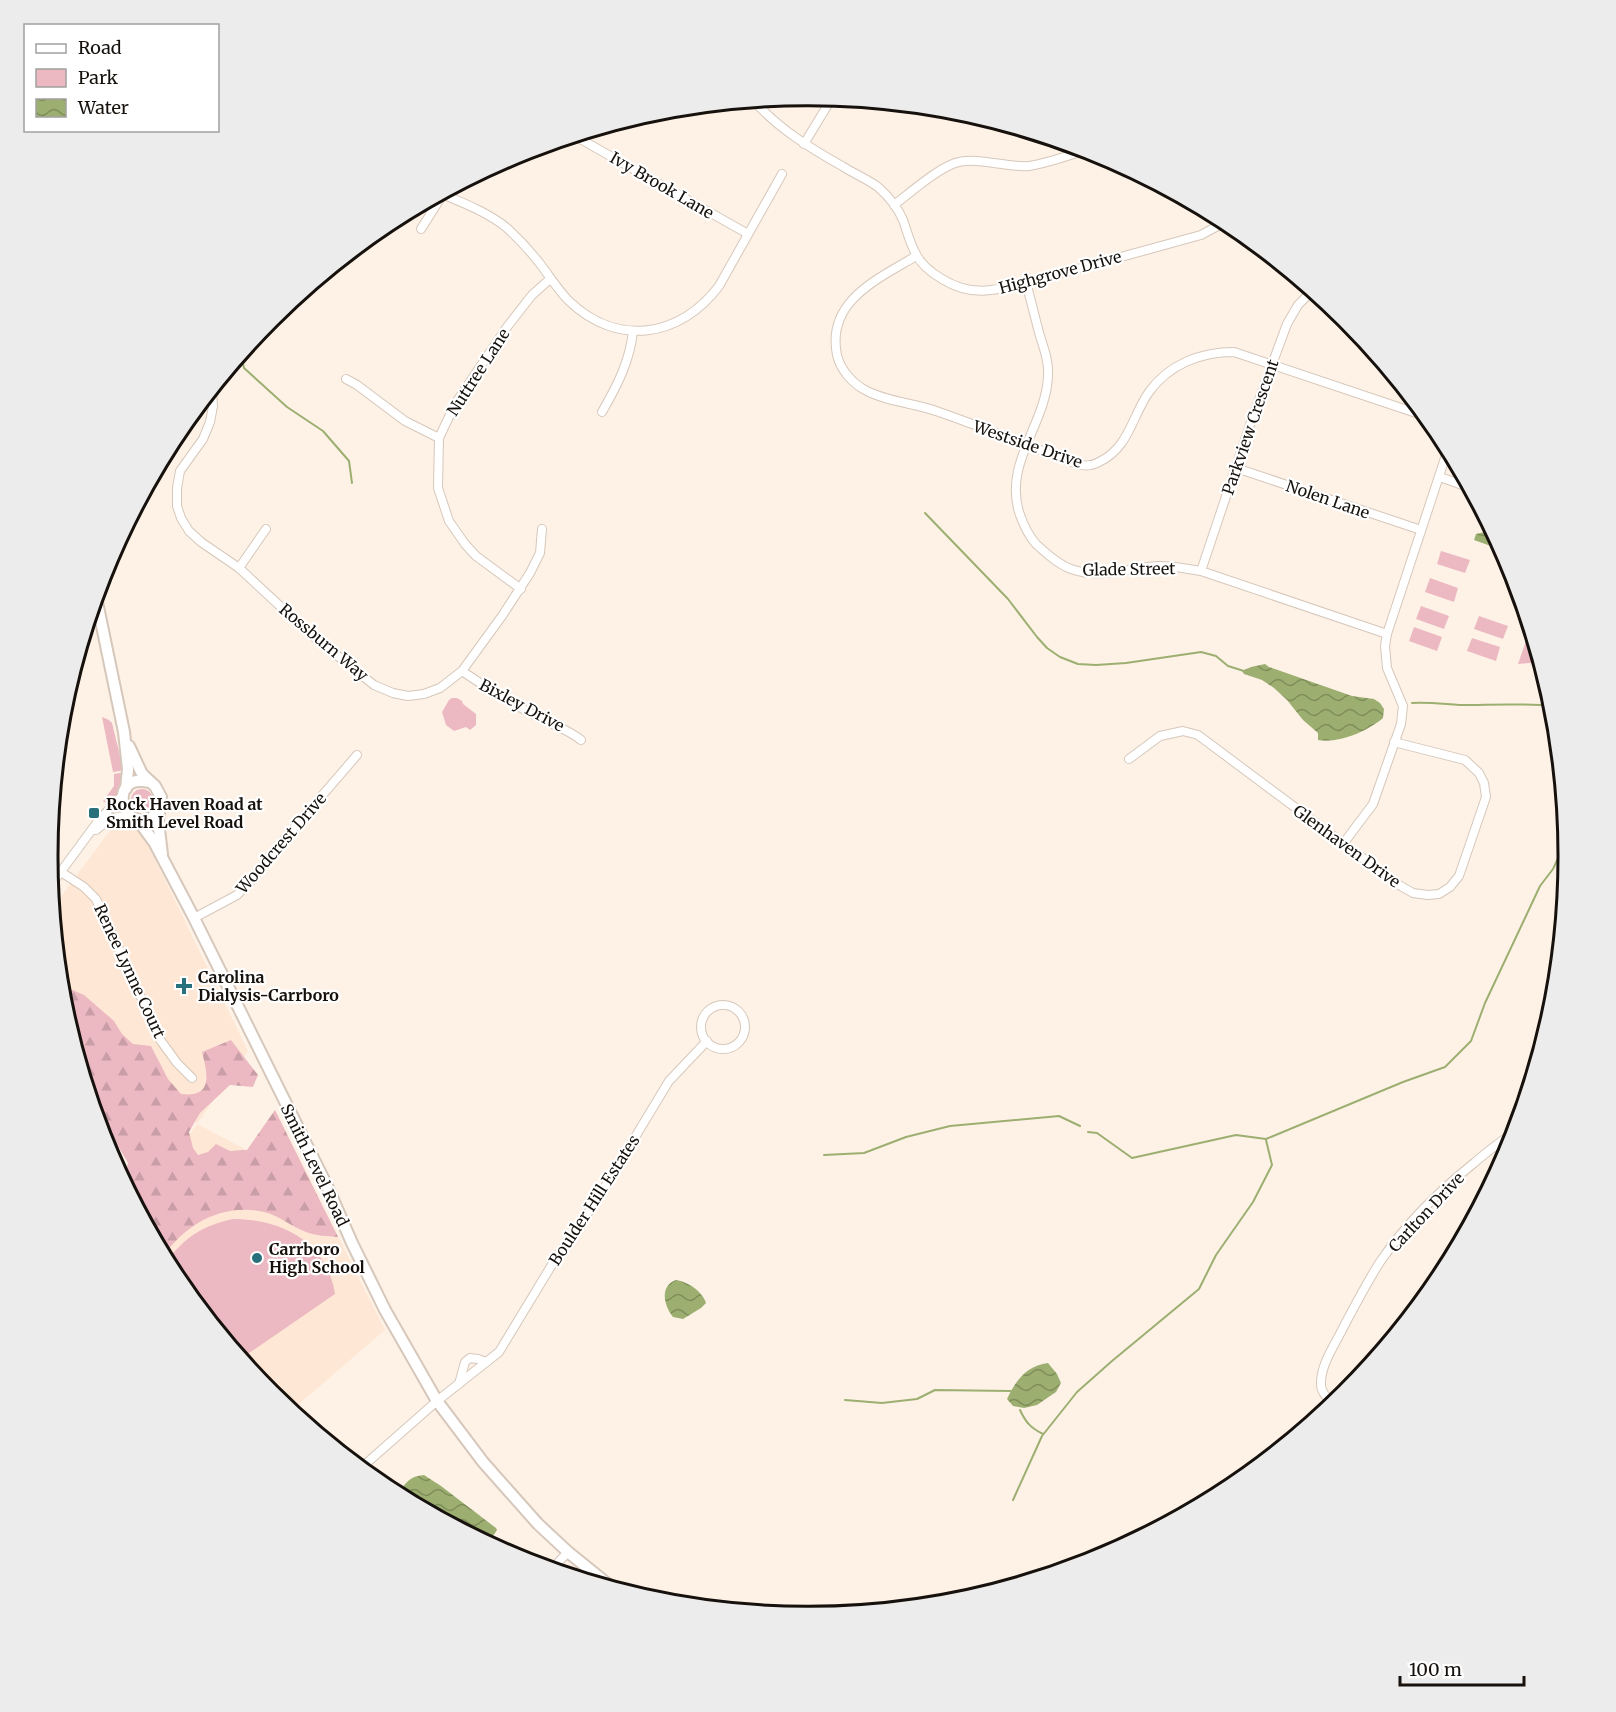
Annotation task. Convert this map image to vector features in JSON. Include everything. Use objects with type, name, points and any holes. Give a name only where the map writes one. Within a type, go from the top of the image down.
[{"type":"main road","points":[[99,612],[124,732],[128,769],[122,801],[124,808],[135,818],[150,818],[159,810],[161,803],[159,791],[142,774],[124,732]]},
{"type":"main road","points":[[124,792],[137,781],[150,782]]},
{"type":"main road","name":"Smith Level Road","points":[[159,810],[158,821],[163,860]]},
{"type":"main road","name":"Smith Level Road","points":[[135,818],[149,834],[194,918],[328,1188],[385,1310],[437,1401],[483,1462],[538,1524],[596,1575]]},
{"type":"street","points":[[804,144],[827,107]]},
{"type":"street","name":"Highgrove Drive","points":[[761,108],[804,144],[878,187],[902,217],[916,256],[934,274],[965,290],[998,290],[1202,235],[1216,228]]},
{"type":"street","name":"Ivy Brook Lane","points":[[584,141],[748,234]]},
{"type":"street","points":[[894,205],[945,168],[957,163],[967,161],[1016,166],[1030,165],[1070,154]]},
{"type":"street","points":[[451,198],[471,206],[505,227],[541,265],[566,298],[587,315],[615,328],[644,331],[668,326],[687,317],[697,310],[719,286],[782,174]]},
{"type":"street","points":[[421,229],[435,206]]},
{"type":"street","name":"Westside Drive","points":[[916,256],[863,289],[839,319],[835,337],[839,362],[849,378],[862,389],[878,396],[937,411],[1077,464],[1092,466],[1117,450],[1126,438],[1148,393],[1161,378],[1196,357],[1219,352],[1234,352],[1411,411]]},
{"type":"street","name":"Nuttree Lane","points":[[521,589],[476,556],[449,521],[438,488],[439,438],[455,404],[507,327],[532,295],[550,279]]},
{"type":"street","name":"Glade Street","points":[[1026,283],[1047,357],[1048,376],[1044,400],[1021,458],[1016,481],[1015,500],[1031,539],[1058,562],[1073,570],[1092,573],[1159,566],[1201,571],[1387,634]]},
{"type":"street","name":"Parkview Crescent","points":[[1201,571],[1271,364],[1292,313],[1306,296]]},
{"type":"street","points":[[602,412],[626,366],[632,346],[633,331]]},
{"type":"street","points":[[346,379],[405,421],[439,438]]},
{"type":"street","name":"Rossburn Way","points":[[213,400],[210,422],[203,439],[180,471],[177,506],[189,531],[239,568],[309,633],[374,685],[393,693],[408,696],[424,694],[446,684],[462,671],[521,589],[540,553],[542,529]]},
{"type":"street","points":[[1343,844],[1373,804],[1401,724],[1403,706],[1387,668],[1385,646],[1444,461]]},
{"type":"street","name":"Nolen Lane","points":[[1236,468],[1421,530]]},
{"type":"street","points":[[1440,477],[1458,484]]},
{"type":"street","points":[[239,568],[266,529]]},
{"type":"street","name":"Bixley Drive","points":[[462,671],[504,699],[543,720],[569,730],[581,740]]},
{"type":"street","name":"Glenhaven Drive","points":[[1129,759],[1160,736],[1183,731],[1198,735],[1399,885],[1413,892],[1428,895],[1439,894],[1450,887],[1459,876],[1486,797],[1484,783],[1479,773],[1465,760],[1394,742]]},
{"type":"street","name":"Woodcrest Drive","points":[[194,918],[237,895],[252,880],[357,755]]},
{"type":"street","points":[[59,875],[124,792]]},
{"type":"street","points":[[90,834],[114,817],[121,815],[135,818]]},
{"type":"street","name":"Renee Lynne Court","points":[[61,872],[84,887],[96,899],[161,1041],[177,1063],[192,1078]]},
{"type":"street","points":[[729,1006],[740,1013],[744,1019],[744,1032],[738,1043],[725,1048],[712,1046],[707,1041],[703,1036],[702,1022],[709,1010],[729,1006]]},
{"type":"street","name":"Boulder Hill Estates","points":[[368,1462],[437,1401],[499,1352],[556,1258],[597,1200],[669,1081],[707,1041]]},
{"type":"street","name":"Carlton Drive","points":[[1326,1397],[1321,1386],[1323,1371],[1329,1356],[1381,1262],[1401,1235],[1437,1196],[1500,1143]]},
{"type":"street","name":"Boulder Hill Estates","points":[[459,1384],[465,1362],[470,1358],[486,1362]]},
{"type":"street","points":[[558,1563],[568,1552]]},
{"type":"shaded area","points":[[120,817],[136,820],[248,1051],[197,1124],[76,1015],[65,954],[60,898]]},
{"type":"shaded area","name":"Carrboro High School","points":[[275,1110],[385,1330],[298,1405],[244,1350],[213,1312],[159,1231],[143,1200],[197,1124],[247,1150]]},
{"type":"green space","points":[[1441,551],[1470,560],[1465,573],[1437,564]]},
{"type":"green space","points":[[1430,578],[1458,588],[1454,602],[1425,592]]},
{"type":"green space","points":[[1421,606],[1449,616],[1444,629],[1416,619]]},
{"type":"green space","points":[[1479,616],[1508,626],[1503,639],[1474,629]]},
{"type":"green space","points":[[1414,627],[1442,637],[1437,651],[1409,641]]},
{"type":"green space","points":[[1472,638],[1500,647],[1496,661],[1467,651]]},
{"type":"green space","points":[[1526,641],[1532,663],[1518,664]]},
{"type":"green space","points":[[452,698],[462,701],[476,714],[476,725],[470,730],[466,727],[454,731],[446,725],[442,712]]},
{"type":"green space","points":[[102,717],[112,723],[123,768],[120,771],[113,772]]},
{"type":"green space","points":[[114,774],[124,774],[123,783],[109,805],[103,801],[114,786]]},
{"type":"green space","points":[[142,789],[150,792],[153,800],[150,808],[142,811],[134,808],[131,800],[134,792]]},
{"type":"green space","points":[[71,989],[84,995],[114,1021],[122,1034],[133,1044],[151,1046],[168,1079],[181,1094],[199,1092],[206,1083],[202,1052],[231,1040],[258,1075],[253,1087],[230,1085],[200,1113],[189,1132],[193,1148],[198,1155],[208,1152],[216,1144],[230,1151],[247,1150],[275,1110],[338,1237],[310,1233],[264,1212],[235,1210],[207,1218],[195,1225],[170,1248],[136,1187],[127,1167],[128,1163],[116,1143],[98,1097],[84,1050]]},
{"type":"green space","points":[[233,1219],[268,1223],[285,1229],[312,1247],[323,1260],[335,1294],[248,1354],[213,1312],[173,1253],[196,1233],[212,1225]]},
{"type":"water","points":[[1483,532],[1489,546],[1474,540],[1476,534]]},
{"type":"water","points":[[1265,664],[1352,696],[1374,699],[1384,709],[1383,718],[1352,735],[1334,740],[1318,740],[1318,733],[1274,688],[1242,671]]},
{"type":"water","points":[[676,1280],[694,1288],[706,1303],[683,1319],[673,1317],[667,1307],[665,1297],[667,1287]]},
{"type":"water","points":[[1048,1363],[1061,1383],[1056,1392],[1037,1405],[1024,1408],[1013,1406],[1007,1399],[1018,1380],[1034,1367]]},
{"type":"water","points":[[424,1475],[441,1486],[496,1528],[493,1535],[433,1505],[404,1486],[415,1477]]},
{"type":"waterway","points":[[243,363],[244,368],[287,407],[323,431],[349,461],[352,483]]},
{"type":"waterway","points":[[925,513],[1008,599],[1047,648],[1060,657],[1078,664],[1096,665],[1201,652],[1216,656],[1228,666],[1244,671]]},
{"type":"waterway","points":[[1412,703],[1542,705]]},
{"type":"waterway","points":[[1088,1132],[1097,1133],[1132,1158],[1236,1135],[1266,1139],[1445,1067],[1471,1041],[1485,1003],[1540,886],[1558,858]]},
{"type":"waterway","points":[[824,1155],[864,1153],[906,1137],[950,1126],[1059,1116],[1080,1126]]},
{"type":"waterway","points":[[1013,1500],[1042,1436],[1077,1392],[1199,1289],[1216,1255],[1253,1202],[1272,1165],[1266,1140]]},
{"type":"waterway","points":[[845,1400],[882,1403],[917,1399],[935,1390],[1011,1391]]},
{"type":"waterway","points":[[1020,1410],[1029,1425],[1043,1434]]},
{"type":"place","name":"Rock Haven Road at Smith Level Road","points":[[94,813]]},
{"type":"place","name":"Carolina Dialysis-Carrboro","points":[[184,986]]},
{"type":"place","name":"Carrboro High School","points":[[257,1258]]}]
